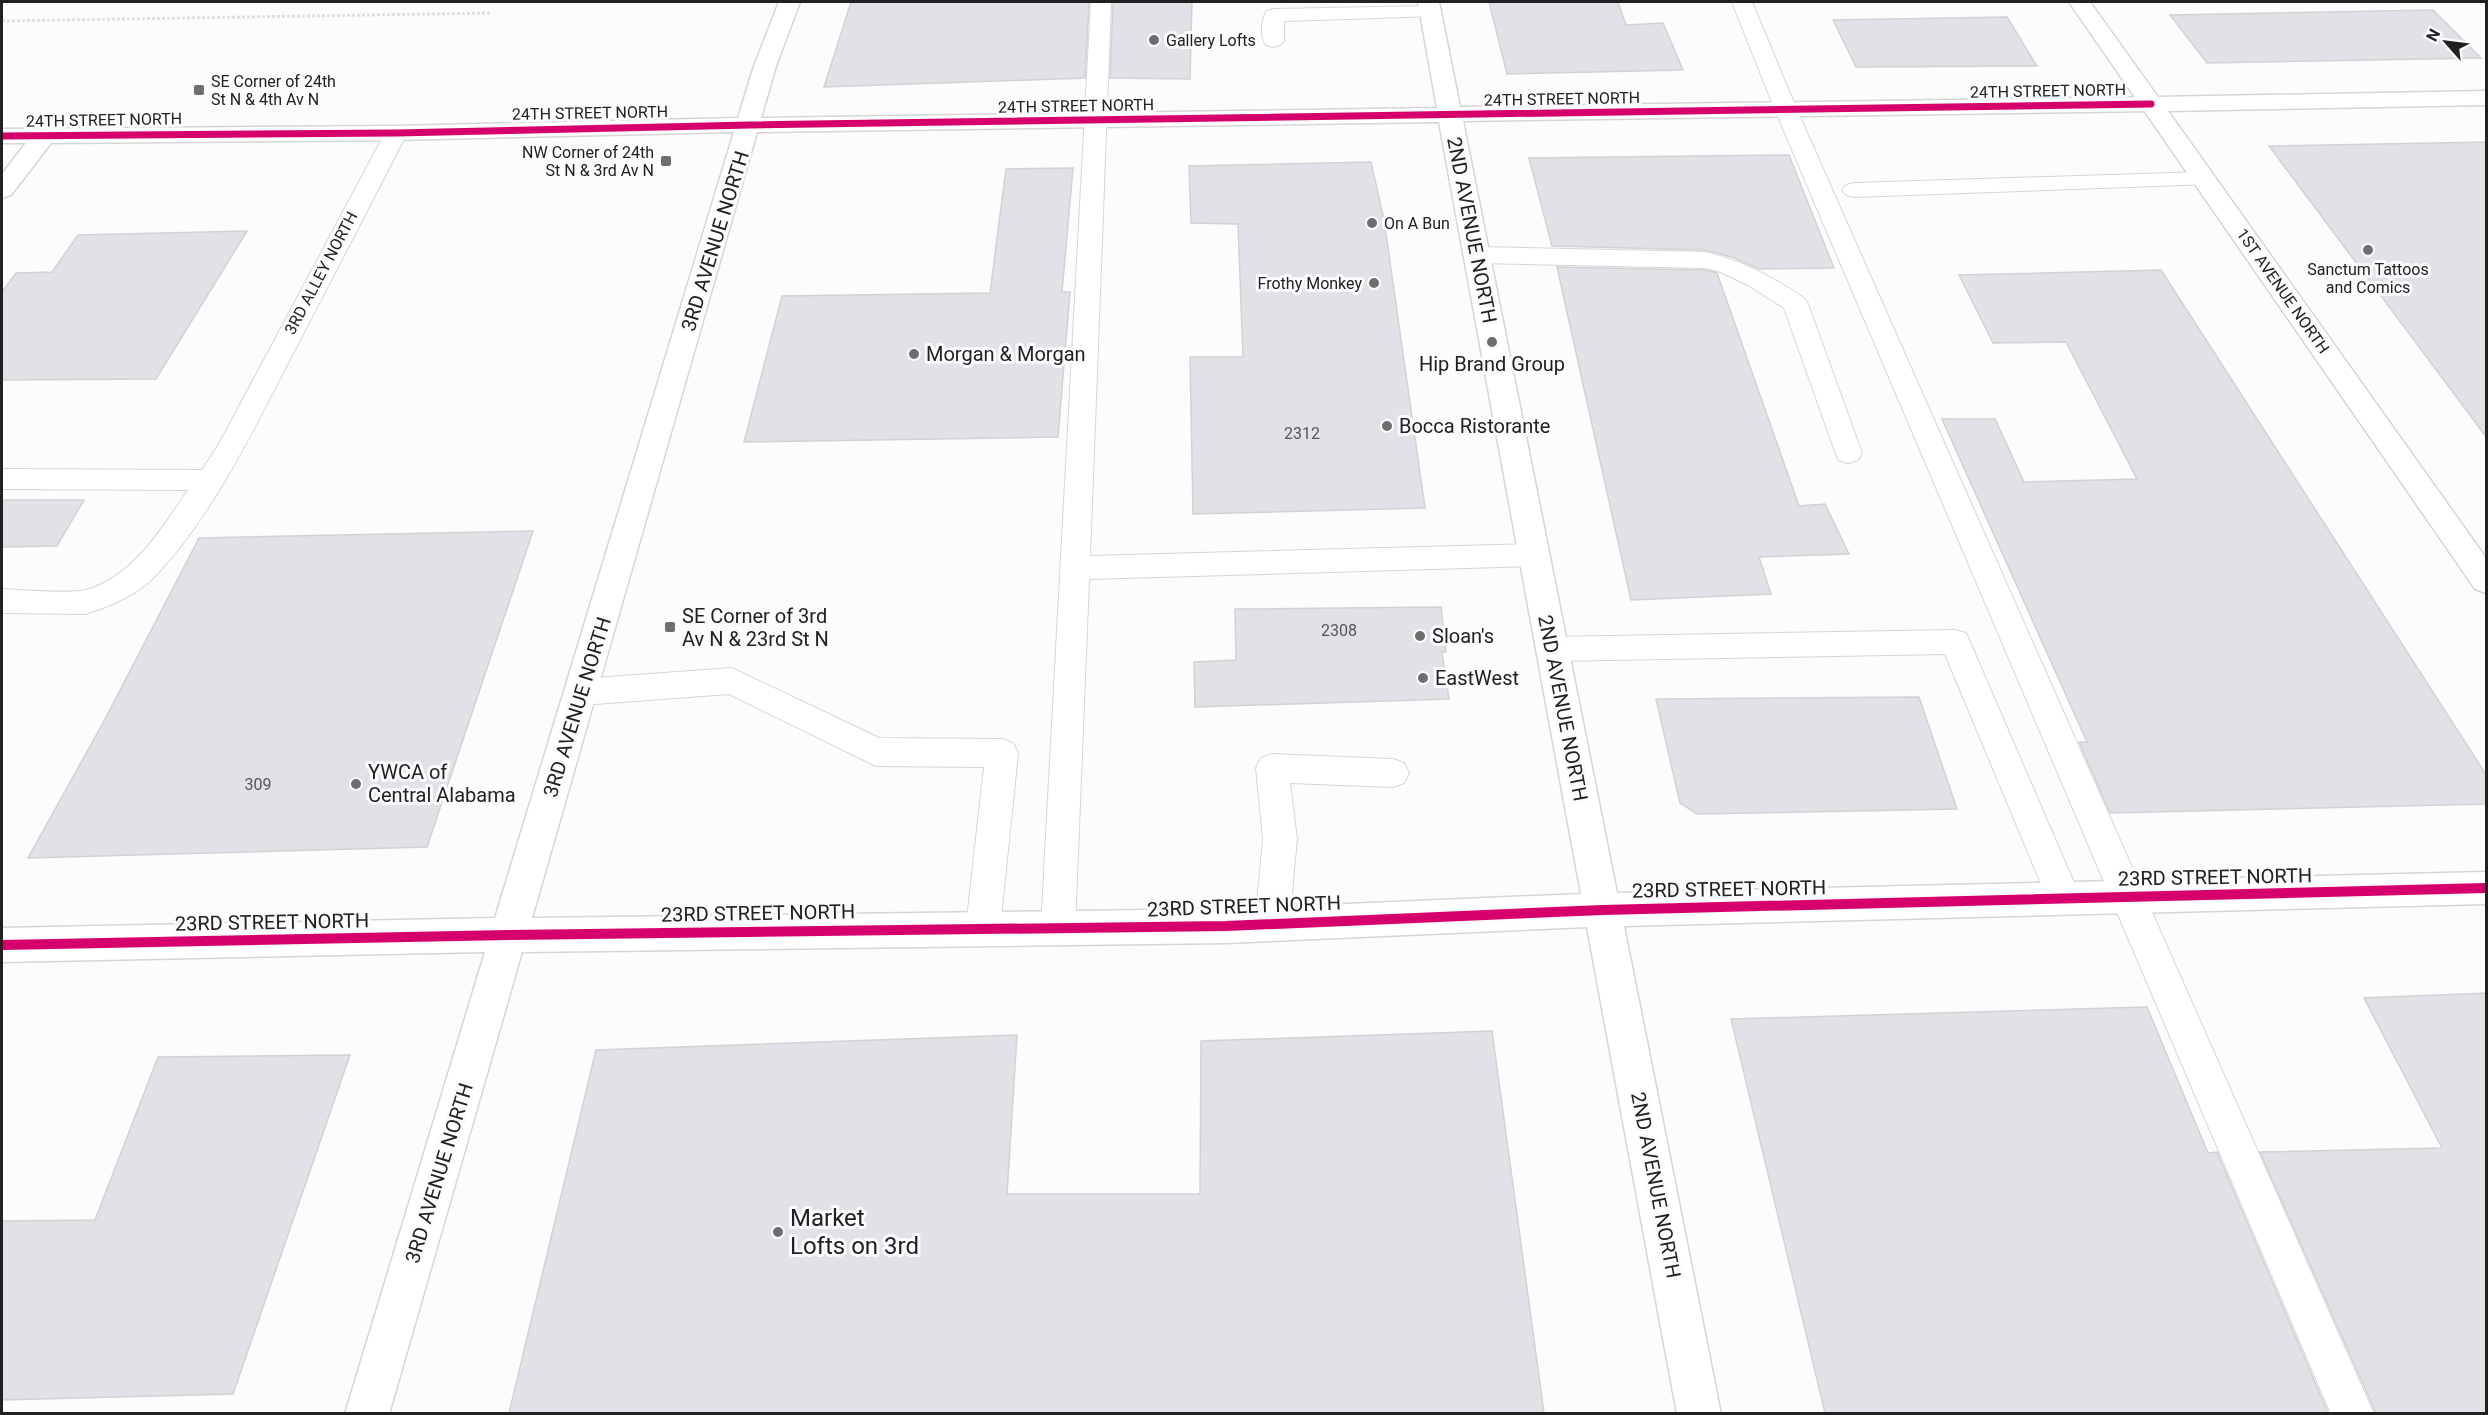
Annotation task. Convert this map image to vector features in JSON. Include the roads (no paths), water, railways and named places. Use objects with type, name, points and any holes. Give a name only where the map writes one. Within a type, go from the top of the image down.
[{"type":"main road","name":"3RD AVENUE NORTH","points":[[367,1413],[750,125],[765,66],[789,2]]},
{"type":"main road","name":"1ST AVENUE NORTH","points":[[2080,2],[2487,581]]},
{"type":"main road","name":"2ND AVENUE NORTH","points":[[1429,7],[1699,1413]]},
{"type":"main road","name":"24TH STREET NORTH","points":[[2,136],[396,133],[750,125],[1450,116],[2487,98]]},
{"type":"main road","points":[[2,190],[44,136]]},
{"type":"main road","name":"23RD STREET NORTH","points":[[2,945],[1272,924],[1603,910],[2487,888]]},
{"type":"lane","points":[[1058,928],[1101,2]]},
{"type":"lane","points":[[1742,2],[1786,110],[2353,1413]]},
{"type":"lane","points":[[1273,41],[1274,15],[1429,7]]},
{"type":"lane","name":"3RD ALLEY NORTH","points":[[2,601],[86,602],[114,591],[145,568],[174,533],[207,480],[230,449],[396,133]]},
{"type":"lane","points":[[1854,190],[2204,179]]},
{"type":"lane","points":[[1477,255],[1704,260],[1724,264],[1757,279],[1795,304],[1848,453]]},
{"type":"lane","points":[[2,479],[207,480]]},
{"type":"lane","points":[[1074,568],[1533,555]]},
{"type":"lane","points":[[1551,649],[1955,642],[2064,898]]},
{"type":"lane","points":[[581,692],[732,681],[876,752],[1002,753],[983,928]]},
{"type":"lane","points":[[1272,924],[1281,839],[1272,768],[1393,773]]},
{"type":"place","name":"Gallery Lofts","points":[[1154,40]]},
{"type":"place","name":"SE Corner of 24th St N & 4th Av N","points":[[199,90]]},
{"type":"place","name":"NW Corner of 24th St N & 3rd Av N","points":[[666,161]]},
{"type":"place","name":"On A Bun","points":[[1372,223]]},
{"type":"place","name":"Sanctum Tattoos and Comics","points":[[2368,250]]},
{"type":"place","name":"Frothy Monkey","points":[[1374,283]]},
{"type":"place","name":"Hip Brand Group","points":[[1492,342]]},
{"type":"place","name":"Morgan & Morgan","points":[[914,354]]},
{"type":"place","name":"Bocca Ristorante","points":[[1387,426]]},
{"type":"place","name":"SE Corner of 3rd Av N & 23rd St N","points":[[670,627]]},
{"type":"place","name":"Sloan's","points":[[1420,636]]},
{"type":"place","name":"EastWest","points":[[1423,678]]},
{"type":"place","name":"YWCA of Central Alabama","points":[[356,784]]},
{"type":"place","name":"Market Lofts on 3rd","points":[[778,1232]]}]
